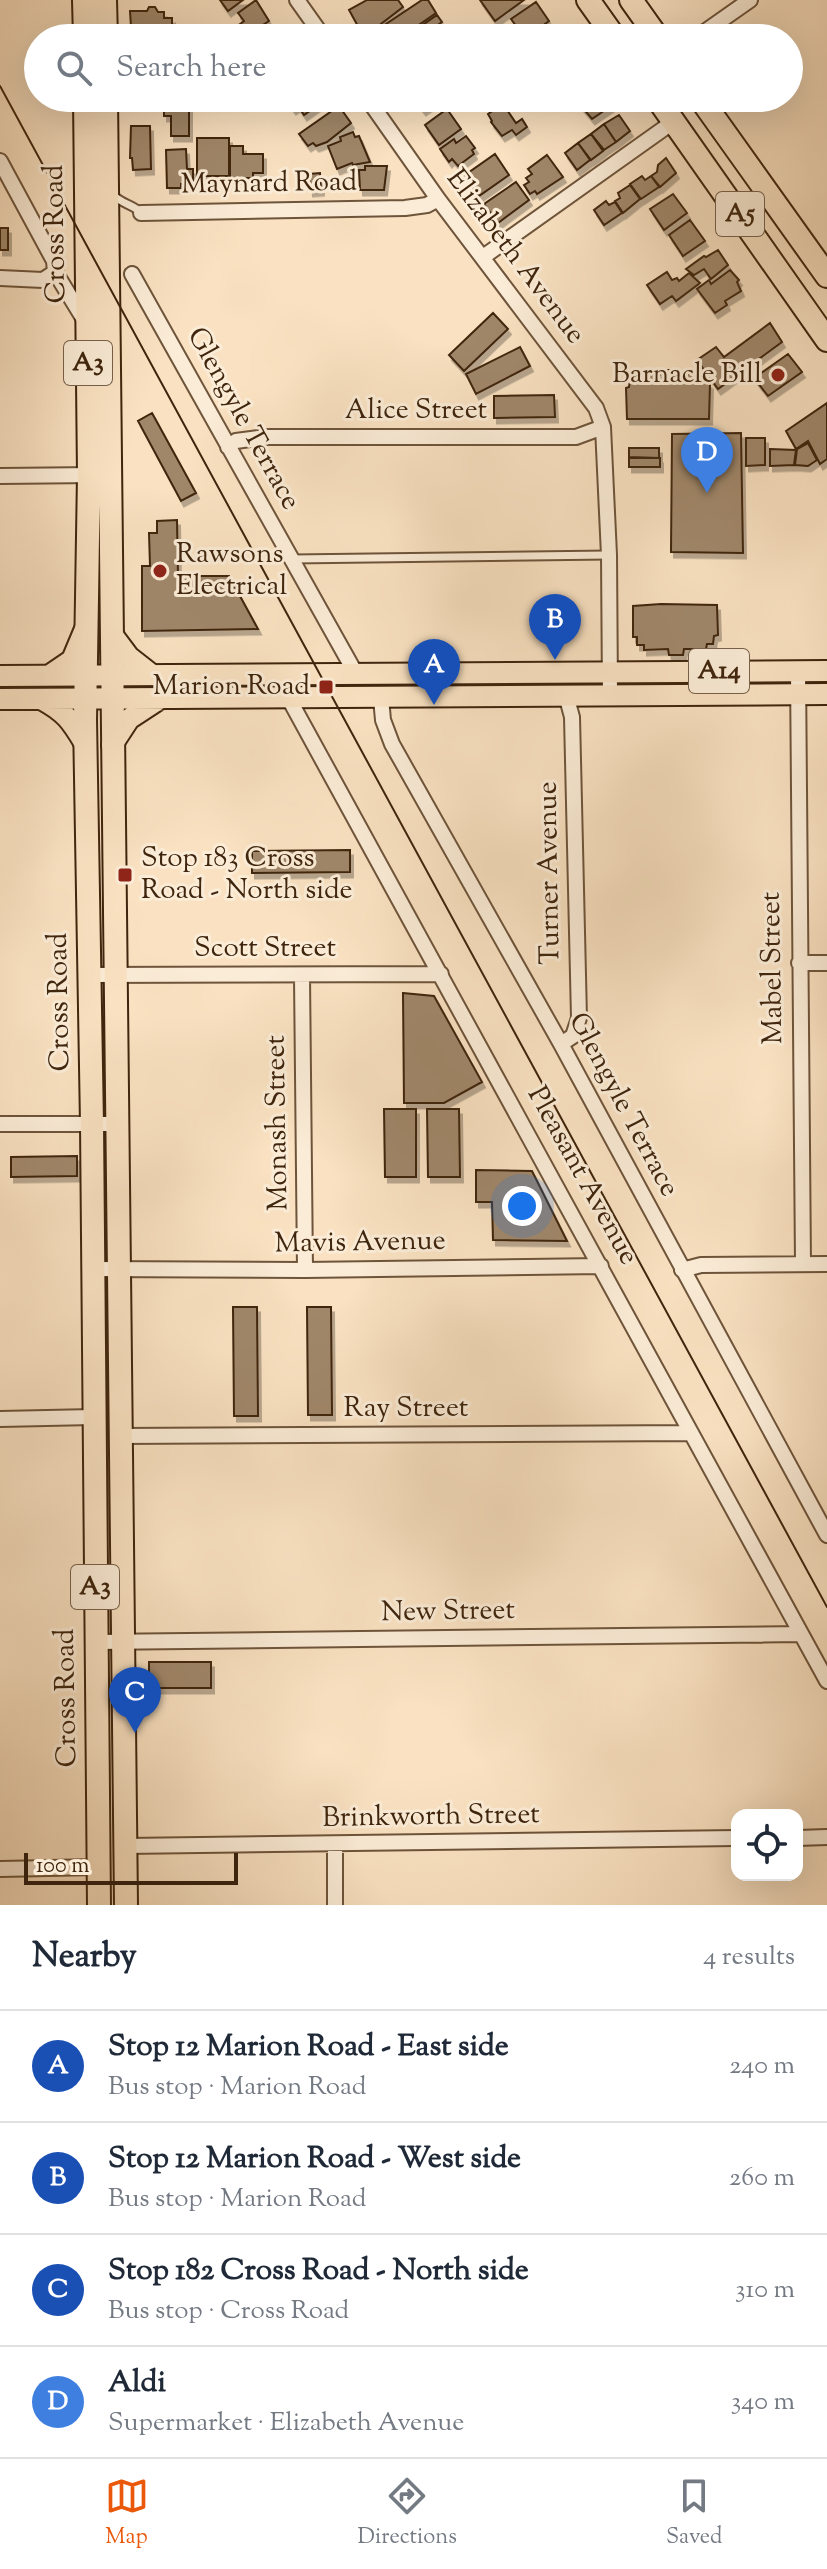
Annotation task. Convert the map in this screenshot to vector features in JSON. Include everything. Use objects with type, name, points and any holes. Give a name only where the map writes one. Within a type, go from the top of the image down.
[{"type":"highway","points":[[84,0],[85,24]]},
{"type":"highway","points":[[105,0],[106,24]]},
{"type":"highway","points":[[588,0],[605,24]]},
{"type":"highway","points":[[631,0],[648,24]]},
{"type":"highway","name":"Cross Road","points":[[85,112],[88,325],[111,633],[126,1905]]},
{"type":"highway","name":"Cross Road","points":[[99,1905],[85,629],[99,475],[108,190],[106,112]]},
{"type":"highway","name":"A5","points":[[666,112],[827,340]]},
{"type":"highway","name":"A5","points":[[710,112],[825,269]]},
{"type":"highway","points":[[735,207],[765,187]]},
{"type":"main road","points":[[50,675],[72,660],[85,629]]},
{"type":"main road","points":[[111,633],[129,657],[152,675]]},
{"type":"main road","name":"A14","points":[[0,676],[827,671]]},
{"type":"main road","name":"A14","points":[[0,699],[827,694]]},
{"type":"main road","points":[[112,745],[129,719],[161,698]]},
{"type":"main road","points":[[41,699],[61,710],[71,720],[85,744]]},
{"type":"street","points":[[297,0],[314,24]]},
{"type":"street","points":[[716,24],[750,0]]},
{"type":"street","name":"Elizabeth Avenue","points":[[377,112],[438,199],[596,408],[603,427],[609,555],[610,694]]},
{"type":"street","points":[[483,257],[673,122]]},
{"type":"street","points":[[0,161],[54,261],[55,272],[88,325]]},
{"type":"street","name":"Maynard Road","points":[[141,213],[405,208],[427,205],[438,199]]},
{"type":"street","points":[[0,278],[43,280],[55,272]]},
{"type":"street","name":"Glengyle Terrace","points":[[132,274],[356,674]]},
{"type":"street","name":"Alice Street","points":[[228,447],[236,441],[265,437],[576,437],[603,427]]},
{"type":"street","points":[[0,476],[99,475]]},
{"type":"street","name":"Mabel Street","points":[[798,671],[803,1264]]},
{"type":"street","name":"Turner Avenue","points":[[561,1044],[573,1036],[579,1018],[572,717],[566,695]]},
{"type":"street","name":"Pleasant Avenue","points":[[288,697],[827,1681]]},
{"type":"street","name":"Glengyle Terrace","points":[[381,698],[383,720],[392,744],[561,1044],[827,1535]]},
{"type":"street","points":[[799,963],[827,963]]},
{"type":"street","name":"Scott Street","points":[[89,975],[441,974]]},
{"type":"street","name":"Monash Street","points":[[302,976],[305,1270]]},
{"type":"street","points":[[0,1124],[118,1124]]},
{"type":"street","points":[[682,1270],[701,1265],[827,1264]]},
{"type":"street","name":"Mavis Avenue","points":[[93,1269],[601,1266]]},
{"type":"street","points":[[0,1419],[93,1417]]},
{"type":"street","name":"Ray Street","points":[[120,1436],[691,1433]]},
{"type":"street","name":"New Street","points":[[96,1642],[801,1634]]},
{"type":"street","points":[[803,1838],[827,1837]]},
{"type":"street","name":"Brinkworth Street","points":[[126,1846],[731,1838]]},
{"type":"street","points":[[335,1844],[335,1905]]},
{"type":"street","points":[[0,1869],[98,1867]]},
{"type":"lane","name":"Maynard Road","points":[[108,190],[119,202],[141,213]]},
{"type":"lane","points":[[292,559],[609,555]]},
{"type":"building","points":[[220,0],[243,0],[228,11]]},
{"type":"building","points":[[256,0],[269,21],[264,24],[240,24],[244,21],[238,13]]},
{"type":"building","points":[[367,0],[398,0],[403,7],[381,24],[357,24],[349,10]]},
{"type":"building","points":[[422,0],[428,0],[436,13],[420,24],[386,24]]},
{"type":"building","points":[[480,0],[524,0],[495,21]]},
{"type":"building","points":[[536,2],[549,21],[545,24],[515,24],[511,19]]},
{"type":"building","points":[[149,7],[155,7],[158,12],[164,12],[164,18],[172,18],[172,24],[131,24],[130,11],[147,11]]},
{"type":"building","points":[[437,15],[442,22],[439,24],[424,24]]},
{"type":"building","points":[[164,112],[189,112],[189,136],[171,136],[171,116],[164,116]]},
{"type":"building","points":[[330,112],[343,112],[351,123],[327,142],[316,146],[313,143],[308,146],[299,134]]},
{"type":"building","points":[[443,112],[449,112],[461,129],[439,145],[425,125]]},
{"type":"building","points":[[508,112],[516,123],[522,119],[527,127],[516,135],[512,130],[502,136],[488,114]]},
{"type":"building","points":[[586,112],[602,112],[592,119]]},
{"type":"building","points":[[619,115],[630,131],[616,142],[604,124]]},
{"type":"building","points":[[604,124],[616,142],[604,150],[591,134]]},
{"type":"building","points":[[131,126],[150,126],[151,169],[133,170],[130,158]]},
{"type":"building","points":[[353,132],[355,137],[359,136],[370,162],[352,163],[337,169],[328,146]]},
{"type":"building","points":[[591,134],[603,151],[591,160],[578,143]]},
{"type":"building","points":[[466,136],[475,148],[472,150],[474,154],[458,166],[452,159],[449,162],[440,149],[454,139],[456,143]]},
{"type":"building","points":[[197,138],[229,138],[229,176],[197,176]]},
{"type":"building","points":[[578,143],[590,160],[577,170],[565,153]]},
{"type":"building","points":[[230,146],[243,146],[243,154],[263,154],[263,173],[253,173],[253,178],[230,178]]},
{"type":"building","points":[[186,149],[187,169],[193,169],[193,184],[167,188],[166,150]]},
{"type":"building","points":[[495,154],[509,175],[479,196],[465,175]]},
{"type":"building","points":[[547,155],[563,177],[537,194],[535,191],[530,194],[524,185],[529,182],[526,178],[532,174],[528,169]]},
{"type":"building","points":[[666,158],[676,173],[660,187],[651,176]]},
{"type":"building","points":[[365,166],[387,166],[384,190],[360,190],[359,170],[365,170]]},
{"type":"building","points":[[320,173],[321,190],[310,191],[309,174]]},
{"type":"building","points":[[642,176],[645,180],[651,176],[659,187],[641,199],[630,184]]},
{"type":"building","points":[[516,182],[529,200],[498,223],[484,204]]},
{"type":"building","points":[[630,185],[640,199],[623,213],[615,201],[620,198],[618,193]]},
{"type":"building","points":[[673,194],[687,213],[664,230],[650,209]]},
{"type":"building","points":[[606,201],[609,205],[615,202],[622,213],[604,225],[594,210]]},
{"type":"building","points":[[690,220],[705,241],[683,256],[669,235]]},
{"type":"building","points":[[0,228],[8,228],[8,250],[0,250]]},
{"type":"building","points":[[718,250],[728,265],[711,279],[704,269],[694,275],[686,269],[704,256]]},
{"type":"building","points":[[730,270],[739,280],[741,291],[725,301],[727,305],[715,313],[697,289],[709,280],[711,284]]},
{"type":"building","points":[[667,272],[672,280],[677,278],[679,281],[689,273],[700,283],[676,301],[672,296],[660,304],[647,285]]},
{"type":"building","points":[[493,313],[508,329],[464,371],[449,355]]},
{"type":"building","points":[[770,323],[782,342],[718,389],[697,360],[716,347],[724,357]]},
{"type":"building","points":[[520,347],[530,366],[476,394],[466,374]]},
{"type":"building","name":"Barnacle Bill","points":[[788,354],[802,372],[768,396],[754,378]]},
{"type":"building","points":[[660,370],[695,374],[710,384],[709,419],[627,419],[626,388],[630,380],[636,380],[635,375],[660,375]]},
{"type":"building","points":[[554,395],[555,417],[494,418],[494,396]]},
{"type":"building","points":[[827,403],[827,459],[820,464],[808,441],[796,449],[786,431]]},
{"type":"building","points":[[152,413],[196,493],[181,501],[138,421]]},
{"type":"building","points":[[741,433],[743,553],[671,552],[672,434]]},
{"type":"building","points":[[746,438],[765,438],[765,465],[746,466]]},
{"type":"building","points":[[808,443],[817,460],[808,466],[795,465],[797,449]]},
{"type":"building","points":[[629,448],[659,448],[659,458],[629,457]]},
{"type":"building","points":[[770,449],[796,450],[794,465],[770,466]]},
{"type":"building","points":[[629,458],[660,458],[660,467],[629,467]]},
{"type":"building","name":"Rawsons Electrical","points":[[177,520],[178,576],[229,576],[258,629],[142,631],[142,566],[150,566],[149,533],[157,533],[157,521]]},
{"type":"building","points":[[717,605],[718,635],[714,636],[713,644],[707,644],[706,649],[684,649],[683,655],[669,655],[668,649],[644,650],[644,645],[637,645],[637,637],[633,637],[633,606]]},
{"type":"building","points":[[350,850],[350,872],[252,873],[252,851]]},
{"type":"building","points":[[403,993],[434,996],[482,1082],[444,1103],[404,1103]]},
{"type":"building","points":[[384,1109],[416,1109],[416,1177],[385,1177]]},
{"type":"building","points":[[427,1109],[459,1109],[460,1177],[428,1177]]},
{"type":"building","points":[[77,1156],[77,1176],[11,1177],[11,1157]]},
{"type":"building","points":[[476,1170],[532,1171],[567,1241],[493,1240],[492,1202],[476,1202]]},
{"type":"building","points":[[233,1307],[257,1307],[258,1416],[234,1416]]},
{"type":"building","points":[[307,1307],[331,1307],[332,1415],[308,1415]]},
{"type":"building","points":[[149,1662],[211,1662],[211,1688],[149,1688]]},
{"type":"tram line","points":[[0,86],[827,1607]]},
{"type":"place","name":"Barnacle Bill","points":[[778,375]]},
{"type":"place","name":"Aldi","points":[[707,493]]},
{"type":"place","name":"Rawsons Electrical","points":[[160,571]]},
{"type":"place","name":"Stop 12 Marion Road - West side","points":[[555,660]]},
{"type":"place","name":"Marion Road","points":[[326,687]]},
{"type":"place","name":"Stop 12 Marion Road - East side","points":[[434,705]]},
{"type":"place","name":"Stop 183 Cross Road - North side","points":[[125,875]]},
{"type":"place","name":"Stop 182 Cross Road - North side","points":[[135,1733]]}]
